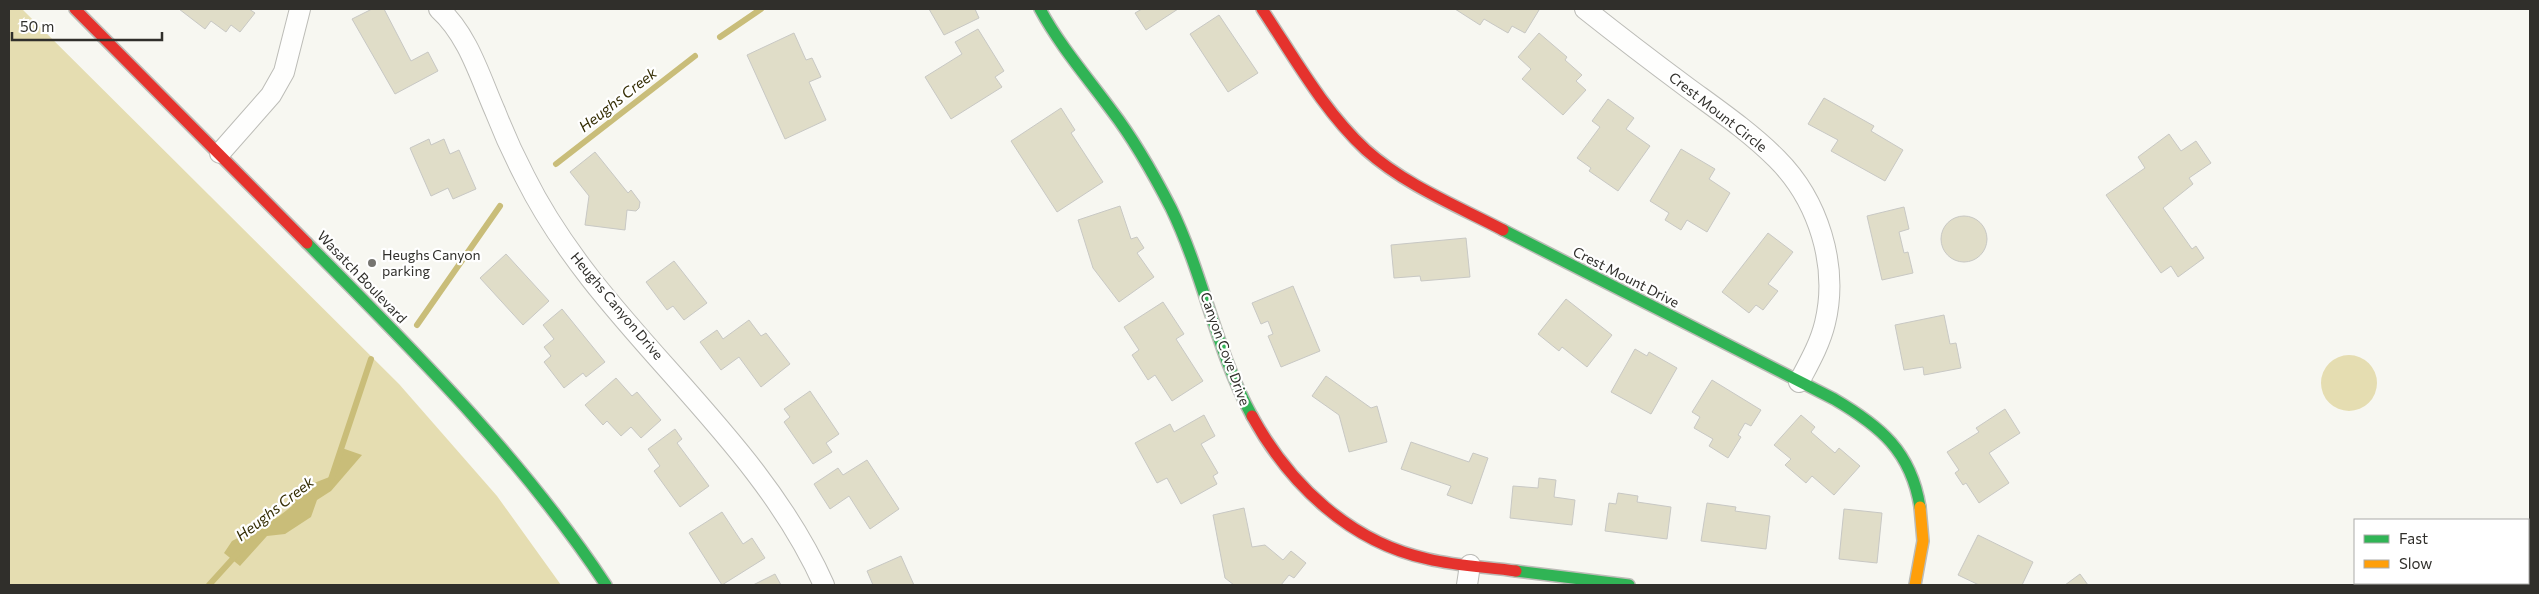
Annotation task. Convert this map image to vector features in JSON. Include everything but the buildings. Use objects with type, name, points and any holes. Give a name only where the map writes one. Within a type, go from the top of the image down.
[{"type":"street","name":"Wasatch Boulevard","points":[[75,9],[220,153],[487,430],[546,500],[606,585]]},
{"type":"street","points":[[220,153],[271,95],[284,72],[300,9]]},
{"type":"street","name":"Heughs Canyon Drive","points":[[439,9],[458,33],[472,57],[502,128],[546,215],[588,276],[748,462],[788,521],[824,585]]},
{"type":"street","name":"Canyon Cove Drive","points":[[1040,9],[1050,30],[1115,114],[1172,211],[1197,272],[1229,370],[1248,412],[1291,476],[1331,513],[1372,541],[1419,558],[1629,585]]},
{"type":"street","name":"Crest Mount Drive","points":[[1262,9],[1330,111],[1366,150],[1411,183],[1799,382],[1873,422],[1894,443],[1906,463],[1918,491],[1922,510],[1924,539],[1920,570],[1915,585]]},
{"type":"street","name":"Crest Mount Circle","points":[[1585,9],[1657,66],[1748,133],[1778,160],[1804,194],[1818,221],[1826,250],[1830,281],[1825,322],[1816,349],[1799,382]]},
{"type":"street","points":[[1467,585],[1470,565]]},
{"type":"shaded area","points":[[9,9],[22,9],[399,384],[497,496],[561,585],[9,585]]},
{"type":"shaded area","points":[[2343,355],[2355,355],[2365,359],[2373,367],[2377,383],[2373,399],[2365,407],[2355,411],[2343,411],[2333,407],[2325,399],[2321,389],[2321,377],[2325,367],[2333,359]]},
{"type":"shaded area","points":[[339,447],[362,455],[331,491],[317,500],[311,517],[285,534],[267,536],[240,566],[224,553],[232,541],[278,517],[292,506],[301,488],[332,476],[337,463]]},
{"type":"waterway","name":"Heughs Creek","points":[[720,37],[761,9]]},
{"type":"waterway","name":"Heughs Creek","points":[[556,164],[695,56]]},
{"type":"waterway","name":"Heughs Creek","points":[[417,325],[500,206]]},
{"type":"waterway","name":"Heughs Creek","points":[[331,479],[371,359]]},
{"type":"waterway","name":"Heughs Creek","points":[[209,585],[238,553]]},
{"type":"traffic: fast","points":[[1040,9],[1065,49],[1129,134],[1171,208],[1193,260],[1229,366],[1252,416]]},
{"type":"traffic: fast","points":[[1503,230],[1851,409],[1879,430],[1901,455],[1916,487],[1920,507]]},
{"type":"traffic: fast","points":[[307,243],[387,324],[503,449],[539,493],[606,585]]},
{"type":"traffic: fast","points":[[1516,571],[1629,585]]},
{"type":"traffic: slow","points":[[1915,585],[1923,541],[1920,507]]},
{"type":"traffic: jam","points":[[75,9],[307,243]]},
{"type":"traffic: jam","points":[[1262,9],[1336,118],[1366,150],[1381,163],[1414,184],[1503,230]]},
{"type":"traffic: jam","points":[[1252,416],[1267,441],[1304,487],[1325,507],[1373,539],[1400,551],[1428,559],[1516,571]]},
{"type":"place","name":"Heughs Canyon parking","points":[[372,263]]}]
